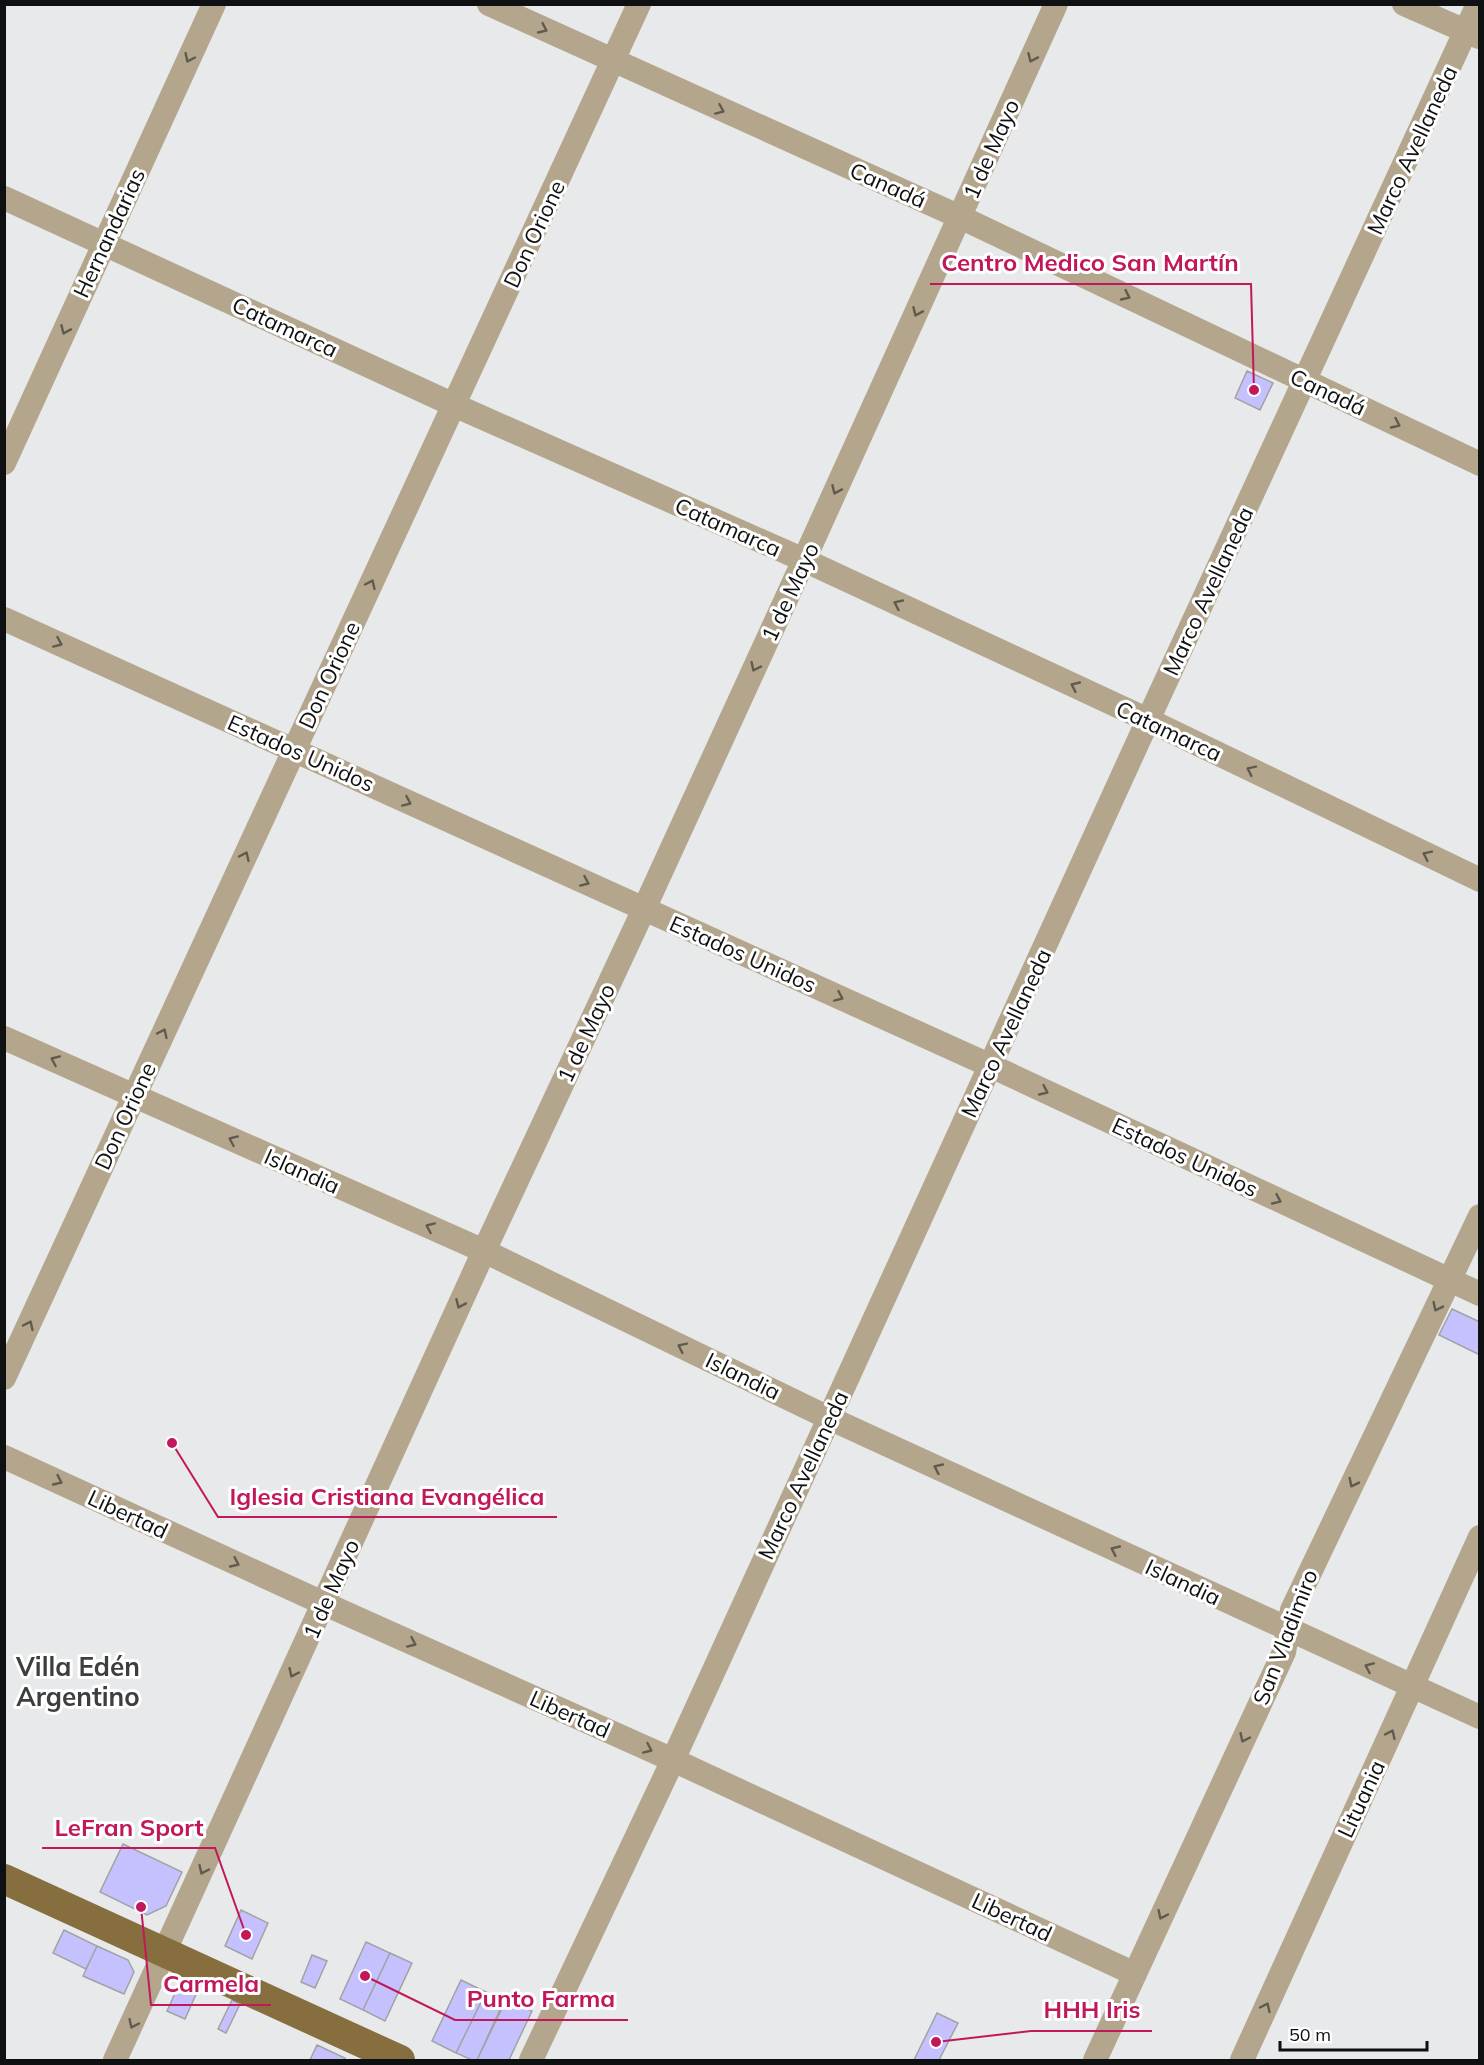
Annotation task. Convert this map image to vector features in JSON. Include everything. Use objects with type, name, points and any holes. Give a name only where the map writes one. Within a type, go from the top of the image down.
[{"type":"main road","points":[[4,1879],[166,1951],[400,2061]]},
{"type":"street","name":"Hernandarias","points":[[4,463],[214,4]]},
{"type":"street","name":"Canadá","points":[[489,4],[960,217],[1479,464]]},
{"type":"street","name":"Don Orione","points":[[4,1378],[639,4]]},
{"type":"street","name":"1 de Mayo","points":[[116,2061],[484,1251],[644,909],[1056,4]]},
{"type":"street","points":[[1404,4],[1473,34]]},
{"type":"street","name":"Marco Avellaneda","points":[[531,2061],[673,1760],[1305,381],[1473,34],[1479,4]]},
{"type":"street","name":"Catamarca","points":[[4,198],[454,405],[804,560],[1148,720],[1479,880]]},
{"type":"street","name":"Estados Unidos","points":[[4,619],[991,1066],[1479,1294]]},
{"type":"street","name":"Islandia","points":[[4,1038],[484,1251],[829,1418],[1479,1717]]},
{"type":"street","name":"San Vladimiro","points":[[1095,2061],[1284,1652],[1292,1610],[1479,1216]]},
{"type":"street","name":"Libertad","points":[[4,1457],[673,1760],[1135,1974]]},
{"type":"street","name":"Lituania","points":[[1242,2061],[1479,1537]]},
{"type":"building","points":[[1247,371],[1273,383],[1260,410],[1235,398]]},
{"type":"building","points":[[1452,1309],[1480,1322],[1480,1355],[1439,1335]]},
{"type":"building","points":[[123,1844],[182,1872],[166,1906],[147,1915],[100,1892]]},
{"type":"building","points":[[241,1910],[268,1923],[252,1959],[225,1946]]},
{"type":"building","points":[[64,1930],[97,1946],[86,1969],[53,1953]]},
{"type":"building","points":[[366,1942],[390,1953],[363,2010],[340,1999]]},
{"type":"building","points":[[97,1946],[128,1960],[134,1972],[124,1994],[83,1976]]},
{"type":"building","points":[[390,1953],[412,1963],[385,2021],[363,2010]]},
{"type":"building","points":[[312,1955],[327,1961],[315,1988],[301,1982]]},
{"type":"building","points":[[461,1980],[486,1992],[456,2053],[432,2041]]},
{"type":"building","points":[[189,1986],[198,1990],[185,2019],[167,2011],[176,1991]]},
{"type":"building","points":[[486,1992],[505,2002],[477,2060],[472,2060],[456,2053]]},
{"type":"building","points":[[505,1999],[532,2011],[509,2060],[477,2060]]},
{"type":"building","points":[[232,2000],[240,2004],[226,2033],[218,2029]]},
{"type":"building","points":[[937,2013],[958,2023],[939,2060],[914,2060]]},
{"type":"building","points":[[317,2045],[345,2058],[344,2060],[310,2060]]},
{"type":"place","name":"Centro Medico San Martín","points":[[1254,390]]},
{"type":"place","name":"Iglesia Cristiana Evangélica","points":[[172,1443]]},
{"type":"place","name":"Carmela","points":[[141,1907]]},
{"type":"place","name":"LeFran Sport","points":[[246,1935]]},
{"type":"place","name":"Punto Farma","points":[[365,1976]]},
{"type":"place","name":"HHH Iris","points":[[936,2042]]},
{"type":"district","name":"Villa Edén Argentino","points":[[78,1682]]}]
